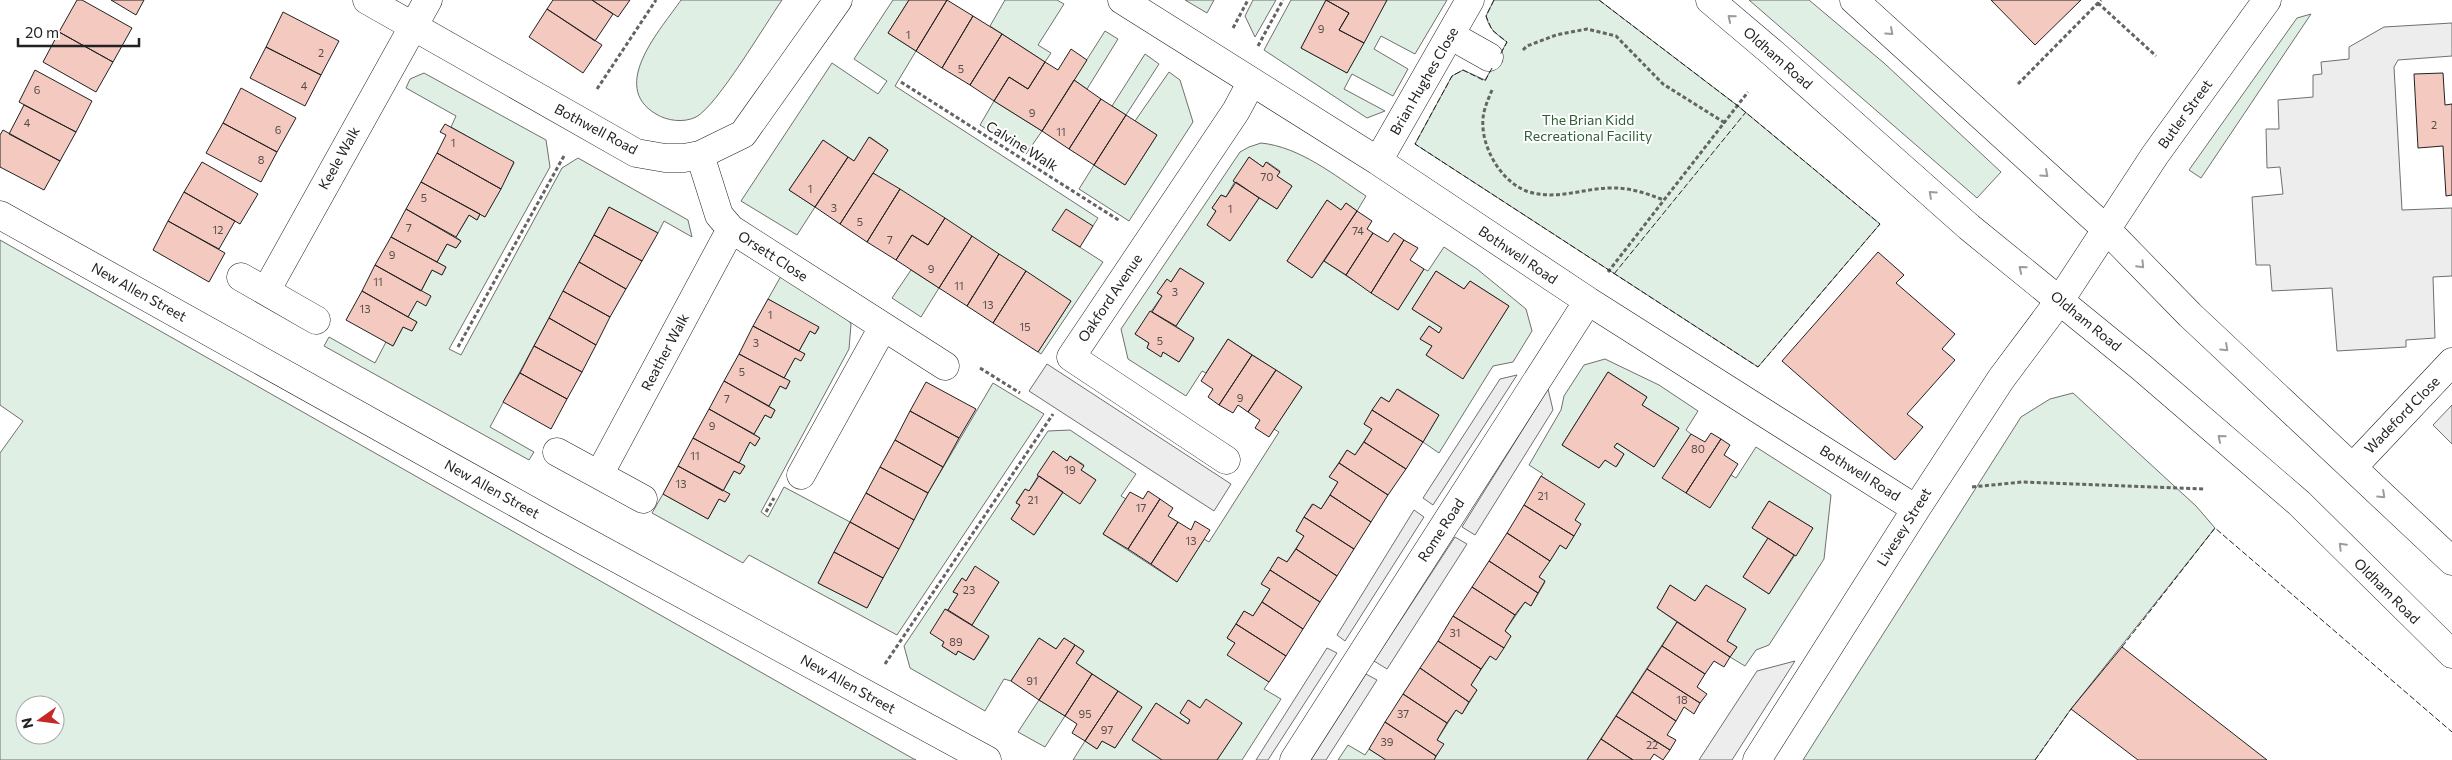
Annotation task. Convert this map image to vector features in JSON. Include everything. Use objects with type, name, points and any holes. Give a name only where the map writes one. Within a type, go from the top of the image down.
[{"type":"main road","name":"Bothwell Road","points":[[367,0],[636,153],[666,158],[700,155],[743,134],[838,0]]},
{"type":"main road","name":"Keele Walk","points":[[266,291],[428,0]]},
{"type":"main road","name":"Bothwell Road","points":[[1122,0],[1378,161],[1588,301],[1916,509]]},
{"type":"main road","name":"Brian Hughes Close","points":[[1378,161],[1470,0]]},
{"type":"main road","name":"Oldham Road","points":[[1710,0],[1969,227],[2060,300],[2299,503],[2452,654]]},
{"type":"main road","points":[[1854,0],[2107,230],[2190,315],[2452,561]]},
{"type":"main road","name":"Butler Street","points":[[2060,300],[2155,155],[2267,0]]},
{"type":"main road","points":[[1450,35],[1489,57]]},
{"type":"main road","name":"Oakford Avenue","points":[[1226,460],[1071,356],[1236,111],[1252,83]]},
{"type":"main road","name":"Orsett Close","points":[[700,155],[719,215],[731,229],[945,366]]},
{"type":"main road","name":"New Allen Street","points":[[0,215],[542,517],[986,760]]},
{"type":"main road","name":"Reather Walk","points":[[599,475],[731,229]]},
{"type":"main road","points":[[241,277],[316,320]]},
{"type":"main road","name":"Livesey Street","points":[[1756,760],[2001,379],[2060,300]]},
{"type":"main road","name":"Rome Road","points":[[1294,760],[1588,301]]},
{"type":"main road","points":[[801,475],[883,327]]},
{"type":"main road","name":"Wadeford Close","points":[[2353,467],[2452,362]]},
{"type":"main road","points":[[557,452],[643,499]]},
{"type":"path","name":"Bothwell Road","points":[[592,98],[656,0]]},
{"type":"path","points":[[1254,53],[1283,0]]},
{"type":"path","points":[[2018,84],[2100,2],[2156,56]]},
{"type":"path","points":[[1520,52],[1527,46],[1556,35],[1587,29],[1616,36],[1663,84],[1725,123]]},
{"type":"path","name":"Calvine Walk","points":[[901,82],[1122,223]]},
{"type":"path","points":[[1492,88],[1484,113],[1484,138],[1495,164],[1511,182],[1532,193],[1562,195],[1608,188],[1632,189],[1664,200]]},
{"type":"path","points":[[1588,301],[1748,92]]},
{"type":"path","points":[[458,347],[569,147]]},
{"type":"path","points":[[973,363],[1020,392]]},
{"type":"path","points":[[884,665],[1053,414]]},
{"type":"path","points":[[1964,488],[2022,482],[2117,484],[2204,489]]},
{"type":"green space","points":[[681,0],[782,0],[741,63],[716,97],[696,117],[681,121],[670,120],[656,114],[643,102],[637,88],[638,73],[643,57]]},
{"type":"green space","points":[[893,0],[909,0],[888,33],[916,51],[895,86],[1098,218],[1093,226],[1053,230],[1103,262],[1041,354],[1038,352],[1071,301],[873,173],[888,150],[870,137],[854,161],[823,140],[789,190],[815,207],[797,235],[741,201],[832,63],[878,94],[887,81],[854,59]]},
{"type":"green space","points":[[1005,0],[1057,0],[1064,4],[1038,45],[1051,53],[1045,62],[990,26]]},
{"type":"green space","points":[[1185,0],[1214,0],[1207,13]]},
{"type":"green space","points":[[1253,0],[1276,0],[1255,37],[1245,16]]},
{"type":"green space","points":[[1291,0],[1326,0],[1301,48],[1347,73],[1387,0],[1447,0],[1415,54],[1381,36],[1374,49],[1408,69],[1393,96],[1352,74],[1344,89],[1385,111],[1367,118],[1264,50]]},
{"type":"green space","name":"The Brian Kidd Recreational Facility","points":[[1494,0],[1599,0],[1738,106],[1880,224],[1758,367],[1415,144],[1452,76],[1463,70],[1485,80],[1507,42],[1494,31],[1487,21],[1486,16]]},
{"type":"green space","points":[[1749,0],[1809,0],[1884,63],[2001,172],[1977,198]]},
{"type":"green space","points":[[2311,14],[2201,178],[2189,170],[2297,18]]},
{"type":"green space","points":[[1105,31],[1118,39],[1087,89],[1074,80]]},
{"type":"green space","points":[[1145,54],[1159,64],[1126,115],[1112,106]]},
{"type":"green space","points":[[1169,72],[1180,80],[1193,122],[1129,221],[1079,189],[1094,165],[1125,185],[1157,135],[1135,121]]},
{"type":"green space","points":[[424,73],[546,140],[550,167],[449,349],[461,355],[562,168],[578,158],[688,220],[692,237],[664,221],[658,233],[609,207],[490,427],[534,452],[529,460],[324,346],[329,337],[375,363],[386,342],[393,346],[403,327],[412,331],[417,322],[408,317],[432,270],[442,275],[446,267],[437,262],[447,244],[456,248],[461,241],[456,237],[469,215],[477,220],[480,214],[485,217],[514,163],[451,127],[456,116],[406,88],[410,79]]},
{"type":"green space","points":[[994,101],[1042,131],[1026,154],[980,125]]},
{"type":"green space","points":[[1261,143],[1289,150],[1316,163],[1366,196],[1357,211],[1346,203],[1341,210],[1327,200],[1287,261],[1312,278],[1324,261],[1398,310],[1424,269],[1428,271],[1444,247],[1477,269],[1526,309],[1532,331],[1513,362],[1493,366],[1439,453],[1423,442],[1439,415],[1398,389],[1389,402],[1381,397],[1364,424],[1372,429],[1355,455],[1347,450],[1330,476],[1338,482],[1321,509],[1312,504],[1296,531],[1304,536],[1287,562],[1278,557],[1262,584],[1270,589],[1253,616],[1244,611],[1227,638],[1235,643],[1228,655],[1269,682],[1264,689],[1281,699],[1242,760],[1217,760],[1242,723],[1200,708],[1189,700],[1180,713],[1190,720],[1188,724],[1156,703],[1132,740],[1162,760],[1073,760],[1085,741],[1097,749],[1102,741],[1115,748],[1142,707],[1076,663],[1084,651],[1064,638],[1056,649],[1039,638],[1011,681],[1004,679],[985,711],[910,668],[904,646],[1048,431],[1070,430],[1136,474],[1121,496],[1126,499],[1103,534],[1177,582],[1204,539],[1209,542],[1279,432],[1274,429],[1302,387],[1228,339],[1206,373],[1202,371],[1186,396],[1128,359],[1121,329],[1240,152]],"holes":[[[1249,157],[1263,167],[1267,162],[1280,171],[1277,176],[1292,186],[1277,209],[1259,198],[1230,241],[1207,225],[1216,211],[1212,208],[1221,195],[1226,197]],[[1180,268],[1204,283],[1176,326],[1194,339],[1179,362],[1163,352],[1160,356],[1147,348],[1149,343],[1135,334],[1162,296],[1158,293],[1166,280],[1171,282]],[[1436,271],[1464,289],[1470,281],[1509,306],[1463,378],[1426,355],[1432,346],[1420,339],[1429,326],[1439,333],[1442,328],[1412,309]],[[1053,451],[1067,461],[1070,456],[1084,465],[1081,470],[1096,480],[1063,492],[1034,535],[1011,519],[1020,505],[1016,502],[1025,489],[1029,491]],[[975,567],[999,582],[972,625],[989,637],[974,660],[958,651],[956,655],[942,646],[944,642],[945,609],[948,610],[958,594],[953,592],[962,578],[966,581]]]},
{"type":"green space","points":[[0,240],[916,760],[0,760],[0,453],[23,421],[0,405]]},
{"type":"green space","points":[[911,270],[939,288],[921,317],[892,298]]},
{"type":"green space","points":[[781,276],[845,315],[851,324],[849,349],[761,512],[768,517],[784,487],[850,522],[818,583],[867,608],[928,493],[993,383],[1044,414],[897,635],[749,555],[743,563],[652,513],[663,494],[708,519],[719,499],[725,502],[729,494],[723,491],[734,471],[740,474],[745,466],[739,463],[750,442],[755,446],[760,438],[754,434],[765,415],[771,418],[775,410],[769,406],[780,386],[786,389],[790,381],[784,378],[795,358],[805,354],[799,351],[810,331],[815,334],[819,328],[768,299]]},
{"type":"green space","points":[[1605,359],[1659,385],[1698,411],[1686,430],[1691,434],[1663,478],[1731,475],[1736,478],[1756,447],[1831,495],[1824,559],[1769,645],[1756,650],[1745,666],[1730,657],[1737,647],[1727,641],[1745,609],[1706,585],[1695,601],[1670,585],[1657,608],[1677,622],[1587,760],[1434,760],[1443,744],[1437,740],[1456,710],[1462,714],[1477,690],[1471,685],[1490,656],[1496,659],[1511,636],[1505,631],[1525,602],[1531,606],[1545,582],[1539,577],[1560,545],[1566,549],[1580,525],[1575,520],[1584,504],[1541,476],[1543,474],[1529,465],[1561,410],[1564,396],[1584,365]],"holes":[[[1608,372],[1647,397],[1642,405],[1679,428],[1654,467],[1617,443],[1614,447],[1624,454],[1617,466],[1605,460],[1599,468],[1562,445]],[[1769,501],[1813,528],[1769,594],[1743,577],[1768,538],[1752,528]]]},
{"type":"green space","points":[[2073,393],[2196,506],[2215,528],[2071,709],[2035,760],[1803,760],[2021,417],[2050,399]]},
{"type":"green space","points":[[1039,700],[1065,716],[1045,747],[1018,732]]},
{"type":"green space","points":[[1348,745],[1365,755],[1369,749],[1386,760],[1338,760]]},
{"type":"shaded area","points":[[2452,23],[2452,56],[2398,60],[2394,67],[2402,210],[2452,208],[2452,276],[2433,277],[2435,338],[2406,340],[2406,347],[2337,351],[2332,288],[2272,291],[2270,265],[2256,265],[2252,197],[2283,194],[2280,167],[2267,168],[2266,129],[2279,129],[2278,100],[2313,97],[2313,75],[2322,74],[2321,62],[2349,59],[2349,47],[2384,27]]},
{"type":"shaded area","points":[[1047,364],[1231,484],[1214,511],[1029,391]]},
{"type":"shaded area","points":[[1517,375],[1433,505],[1423,498],[1500,379]]},
{"type":"shaded area","points":[[1548,389],[1553,410],[1475,535],[1462,527]]},
{"type":"shaded area","points":[[2452,405],[2452,444],[2433,425]]},
{"type":"shaded area","points":[[1414,510],[1424,517],[1345,641],[1337,635]]},
{"type":"shaded area","points":[[1455,537],[1467,544],[1387,669],[1374,661]]},
{"type":"shaded area","points":[[1327,648],[1337,653],[1268,760],[1256,760]]},
{"type":"shaded area","points":[[1795,661],[1732,760],[1699,760],[1757,671]]},
{"type":"shaded area","points":[[1366,674],[1377,680],[1326,760],[1311,760]]},
{"type":"building","points":[[77,0],[82,0],[132,28],[113,62],[59,32]]},
{"type":"building","points":[[111,0],[144,0],[136,15]]},
{"type":"building","points":[[553,0],[592,0],[613,14],[595,41],[547,9]]},
{"type":"building","points":[[592,0],[630,0],[618,17]]},
{"type":"building","points":[[909,0],[947,0],[916,51],[888,33]]},
{"type":"building","points":[[947,0],[973,16],[942,68],[916,51]]},
{"type":"building","points":[[1326,0],[1387,0],[1364,43],[1339,30],[1349,13]]},
{"type":"building","points":[[1326,0],[1349,13],[1339,30],[1364,43],[1347,73],[1301,48]]},
{"type":"building","points":[[1991,0],[2081,0],[2035,45]]},
{"type":"building","points":[[547,9],[602,45],[583,73],[529,37]]},
{"type":"building","points":[[283,12],[339,41],[321,75],[266,47]]},
{"type":"building","points":[[973,16],[1002,34],[970,85],[942,68]]},
{"type":"building","points":[[59,32],[113,62],[96,92],[43,62]]},
{"type":"building","points":[[1002,34],[1045,62],[1028,89],[1009,77],[994,101],[970,85]]},
{"type":"building","points":[[266,47],[321,75],[305,106],[250,78]]},
{"type":"building","points":[[1071,49],[1087,60],[1042,131],[994,101],[1009,77],[1028,89],[1045,62],[1058,70]]},
{"type":"building","points":[[35,70],[92,101],[76,132],[19,102]]},
{"type":"building","points":[[2443,73],[2445,105],[2452,104],[2452,195],[2446,196],[2443,146],[2418,148],[2414,74]]},
{"type":"building","points":[[1074,80],[1101,99],[1069,149],[1042,131]]},
{"type":"building","points":[[241,88],[296,118],[277,152],[223,123]]},
{"type":"building","points":[[1101,99],[1126,115],[1094,165],[1069,149]]},
{"type":"building","points":[[24,105],[76,132],[60,161],[9,134]]},
{"type":"building","points":[[1126,115],[1157,135],[1125,185],[1094,165]]},
{"type":"building","points":[[223,123],[277,152],[261,182],[206,153]]},
{"type":"building","points":[[445,124],[514,162],[501,189],[437,153],[446,135],[440,132]]},
{"type":"building","points":[[3,130],[60,161],[44,190],[0,167],[0,135]]},
{"type":"building","points":[[869,137],[888,150],[840,224],[815,207],[848,157],[854,161]]},
{"type":"building","points":[[823,140],[848,157],[815,207],[789,190]]},
{"type":"building","points":[[437,153],[501,189],[485,217],[421,182]]},
{"type":"building","points":[[1249,157],[1263,167],[1266,162],[1280,172],[1277,176],[1292,186],[1277,209],[1233,181]]},
{"type":"building","points":[[202,162],[258,194],[240,224],[184,192]]},
{"type":"building","points":[[873,173],[900,189],[867,242],[840,224]]},
{"type":"building","points":[[421,182],[480,214],[477,220],[469,215],[456,237],[406,209]]},
{"type":"building","points":[[1236,182],[1259,198],[1230,241],[1207,225],[1216,211],[1212,208],[1221,195],[1226,197]]},
{"type":"building","points":[[900,189],[945,218],[928,245],[912,235],[896,260],[867,242]]},
{"type":"building","points":[[184,192],[235,221],[219,249],[168,221]]},
{"type":"building","points":[[1327,200],[1341,210],[1346,203],[1357,211],[1312,278],[1287,261]]},
{"type":"building","points":[[609,207],[658,233],[642,261],[594,235]]},
{"type":"building","points":[[406,209],[461,241],[456,248],[447,244],[437,262],[391,237]]},
{"type":"building","points":[[1066,209],[1093,226],[1080,247],[1052,230]]},
{"type":"building","points":[[1357,211],[1372,221],[1367,229],[1373,233],[1346,275],[1324,261]]},
{"type":"building","points":[[945,218],[972,236],[939,288],[896,260],[912,235],[928,245]]},
{"type":"building","points":[[168,221],[225,253],[209,282],[153,250]]},
{"type":"building","points":[[1373,233],[1388,242],[1394,233],[1404,240],[1371,293],[1346,275]]},
{"type":"building","points":[[594,235],[642,261],[626,289],[579,262]]},
{"type":"building","points":[[972,236],[999,254],[967,306],[939,288]]},
{"type":"building","points":[[391,237],[446,267],[442,275],[432,270],[421,291],[375,265]]},
{"type":"building","points":[[1404,240],[1418,248],[1410,260],[1424,269],[1398,310],[1371,293]]},
{"type":"building","points":[[1878,252],[1904,275],[1896,283],[1955,334],[1942,349],[1955,360],[1907,414],[1923,427],[1895,460],[1782,361]]},
{"type":"building","points":[[999,254],[1026,271],[993,323],[967,306]]},
{"type":"building","points":[[579,262],[626,289],[610,317],[563,291]]},
{"type":"building","points":[[375,265],[431,296],[426,306],[417,301],[408,317],[362,291]]},
{"type":"building","points":[[1180,268],[1204,283],[1176,326],[1152,312],[1162,296],[1157,293],[1167,279],[1171,282]]},
{"type":"building","points":[[1026,271],[1071,301],[1038,352],[993,323]]},
{"type":"building","points":[[1436,271],[1464,289],[1470,281],[1509,306],[1463,379],[1426,355],[1432,346],[1420,339],[1429,326],[1439,333],[1442,328],[1412,309]]},
{"type":"building","points":[[362,291],[417,322],[412,331],[403,327],[393,346],[346,320]]},
{"type":"building","points":[[563,291],[610,317],[596,345],[549,318]]},
{"type":"building","points":[[768,299],[819,327],[815,334],[810,331],[799,351],[753,326]]},
{"type":"building","points":[[1150,311],[1194,338],[1179,362],[1163,352],[1161,357],[1147,348],[1149,343],[1135,334]]},
{"type":"building","points":[[549,318],[596,345],[582,372],[534,346]]},
{"type":"building","points":[[753,326],[805,354],[801,361],[795,358],[784,378],[739,354]]},
{"type":"building","points":[[1228,339],[1252,355],[1219,405],[1208,397],[1213,389],[1201,381]]},
{"type":"building","points":[[534,346],[582,372],[567,399],[520,373]]},
{"type":"building","points":[[739,354],[790,381],[786,389],[780,386],[769,406],[724,381]]},
{"type":"building","points":[[1252,355],[1276,370],[1248,412],[1238,405],[1233,413],[1219,405]]},
{"type":"building","points":[[1276,370],[1302,387],[1269,437],[1255,428],[1260,420],[1248,412]]},
{"type":"building","points":[[1608,372],[1647,397],[1642,405],[1679,428],[1654,467],[1617,443],[1614,447],[1624,454],[1616,467],[1605,460],[1599,468],[1562,445]]},
{"type":"building","points":[[520,373],[567,399],[551,429],[503,402]]},
{"type":"building","points":[[724,381],[775,410],[771,418],[765,415],[754,434],[709,409]]},
{"type":"building","points":[[926,382],[976,409],[959,438],[910,411]]},
{"type":"building","points":[[1397,389],[1439,415],[1423,442],[1372,410],[1381,397],[1389,402]]},
{"type":"building","points":[[709,409],[760,438],[755,446],[750,442],[739,463],[693,438]]},
{"type":"building","points":[[1372,410],[1423,442],[1406,469],[1364,442],[1372,429],[1364,424]]},
{"type":"building","points":[[910,411],[959,438],[943,467],[895,440]]},
{"type":"building","points":[[1711,433],[1721,439],[1686,493],[1662,478],[1691,434],[1705,442]]},
{"type":"building","points":[[693,438],[745,466],[740,474],[734,471],[723,491],[678,466]]},
{"type":"building","points":[[1721,439],[1730,445],[1724,455],[1738,464],[1710,508],[1686,493]]},
{"type":"building","points":[[895,440],[943,467],[928,493],[880,467]]},
{"type":"building","points":[[1364,442],[1406,469],[1388,495],[1339,463],[1347,450],[1355,455]]},
{"type":"building","points":[[1053,451],[1067,461],[1070,456],[1084,466],[1081,470],[1096,480],[1080,504],[1037,475]]},
{"type":"building","points":[[1339,463],[1388,495],[1371,522],[1330,495],[1338,482],[1329,477]]},
{"type":"building","points":[[678,466],[730,494],[725,502],[719,499],[708,519],[663,494]]},
{"type":"building","points":[[880,467],[928,493],[914,520],[866,493]]},
{"type":"building","points":[[1039,476],[1063,492],[1034,535],[1011,519],[1020,505],[1016,503],[1025,489],[1029,491]]},
{"type":"building","points":[[1541,476],[1585,504],[1575,520],[1581,524],[1574,536],[1524,505]]},
{"type":"building","points":[[1148,491],[1160,499],[1128,549],[1103,534],[1130,492],[1143,499]]},
{"type":"building","points":[[866,493],[914,520],[899,549],[850,522]]},
{"type":"building","points":[[1330,495],[1371,522],[1354,549],[1304,517],[1313,504],[1321,509]]},
{"type":"building","points":[[1160,499],[1173,508],[1168,516],[1178,522],[1151,564],[1128,549]]},
{"type":"building","points":[[1769,501],[1813,528],[1796,556],[1752,528]]},
{"type":"building","points":[[1524,505],[1574,536],[1566,549],[1560,545],[1550,561],[1507,533]]},
{"type":"building","points":[[1304,517],[1354,549],[1337,576],[1296,549],[1304,536],[1296,531]]},
{"type":"building","points":[[1195,521],[1210,530],[1177,582],[1151,564],[1178,522],[1191,530]]},
{"type":"building","points":[[850,522],[899,549],[883,578],[834,552]]},
{"type":"building","points":[[1507,533],[1550,561],[1539,577],[1545,581],[1538,593],[1489,561]]},
{"type":"building","points":[[1768,538],[1794,555],[1769,594],[1743,577]]},
{"type":"building","points":[[1296,549],[1337,576],[1320,602],[1270,570],[1278,557],[1287,562]]},
{"type":"building","points":[[834,552],[883,578],[867,608],[818,583]]},
{"type":"building","points":[[1489,561],[1538,593],[1531,606],[1525,602],[1515,615],[1472,587]]},
{"type":"building","points":[[975,566],[999,582],[972,625],[948,610],[958,594],[953,592],[962,578],[966,581]]},
{"type":"building","points":[[1270,570],[1320,602],[1303,629],[1262,602],[1270,589],[1261,584]]},
{"type":"building","points":[[1670,585],[1695,601],[1706,585],[1746,609],[1727,641],[1737,647],[1730,657],[1657,608]]},
{"type":"building","points":[[1472,587],[1515,615],[1505,631],[1511,636],[1504,648],[1453,616]]},
{"type":"building","points":[[1262,602],[1303,629],[1286,656],[1236,624],[1244,611],[1253,616]]},
{"type":"building","points":[[945,609],[989,636],[974,660],[958,651],[956,655],[942,646],[944,642],[930,633]]},
{"type":"building","points":[[1453,616],[1504,648],[1496,660],[1490,656],[1481,669],[1438,641]]},
{"type":"building","points":[[1677,622],[1730,657],[1724,667],[1714,661],[1705,674],[1662,646]]},
{"type":"building","points":[[1236,624],[1286,656],[1269,682],[1227,655],[1235,643],[1227,638]]},
{"type":"building","points":[[1039,638],[1056,649],[1064,638],[1075,645],[1039,700],[1011,681]]},
{"type":"building","points":[[1438,641],[1481,669],[1471,685],[1477,690],[1469,702],[1420,668]]},
{"type":"building","points":[[1075,645],[1084,651],[1076,663],[1092,674],[1065,716],[1039,700]]},
{"type":"building","points":[[1662,646],[1705,674],[1697,687],[1707,694],[1700,703],[1647,669]]},
{"type":"building","points":[[2122,647],[2267,760],[2138,760],[2071,709]]},
{"type":"building","points":[[1420,668],[1469,702],[1462,714],[1456,710],[1447,723],[1403,694]]},
{"type":"building","points":[[1647,669],[1700,703],[1694,714],[1684,707],[1676,721],[1632,692]]},
{"type":"building","points":[[1092,674],[1118,691],[1085,741],[1072,733],[1077,724],[1065,716]]},
{"type":"building","points":[[1118,691],[1142,707],[1115,748],[1102,741],[1097,749],[1085,741]]},
{"type":"building","points":[[1632,692],[1676,721],[1667,735],[1676,740],[1670,750],[1616,716]]},
{"type":"building","points":[[1403,694],[1447,723],[1437,740],[1444,744],[1436,756],[1385,722]]},
{"type":"building","points":[[1206,699],[1242,723],[1217,760],[1162,760],[1132,740],[1156,703],[1188,724],[1190,720],[1180,713],[1188,700],[1200,708]]},
{"type":"building","points":[[1616,716],[1670,750],[1663,760],[1654,754],[1650,760],[1633,760],[1601,739]]},
{"type":"building","points":[[1385,722],[1436,756],[1434,760],[1386,760],[1369,749]]},
{"type":"building","points":[[1601,739],[1633,760],[1587,760]]},
{"type":"fence","points":[[1494,0],[1486,16],[1492,30],[1507,42],[1500,55]]},
{"type":"fence","points":[[1492,68],[1485,81],[1463,70],[1452,76],[1415,144],[1758,367],[1880,224],[1738,106],[1599,0]]},
{"type":"fence","points":[[1614,274],[1746,112]]},
{"type":"fence","points":[[2122,647],[2215,528],[2452,732]]},
{"type":"fence","points":[[2035,760],[2071,709]]}]
